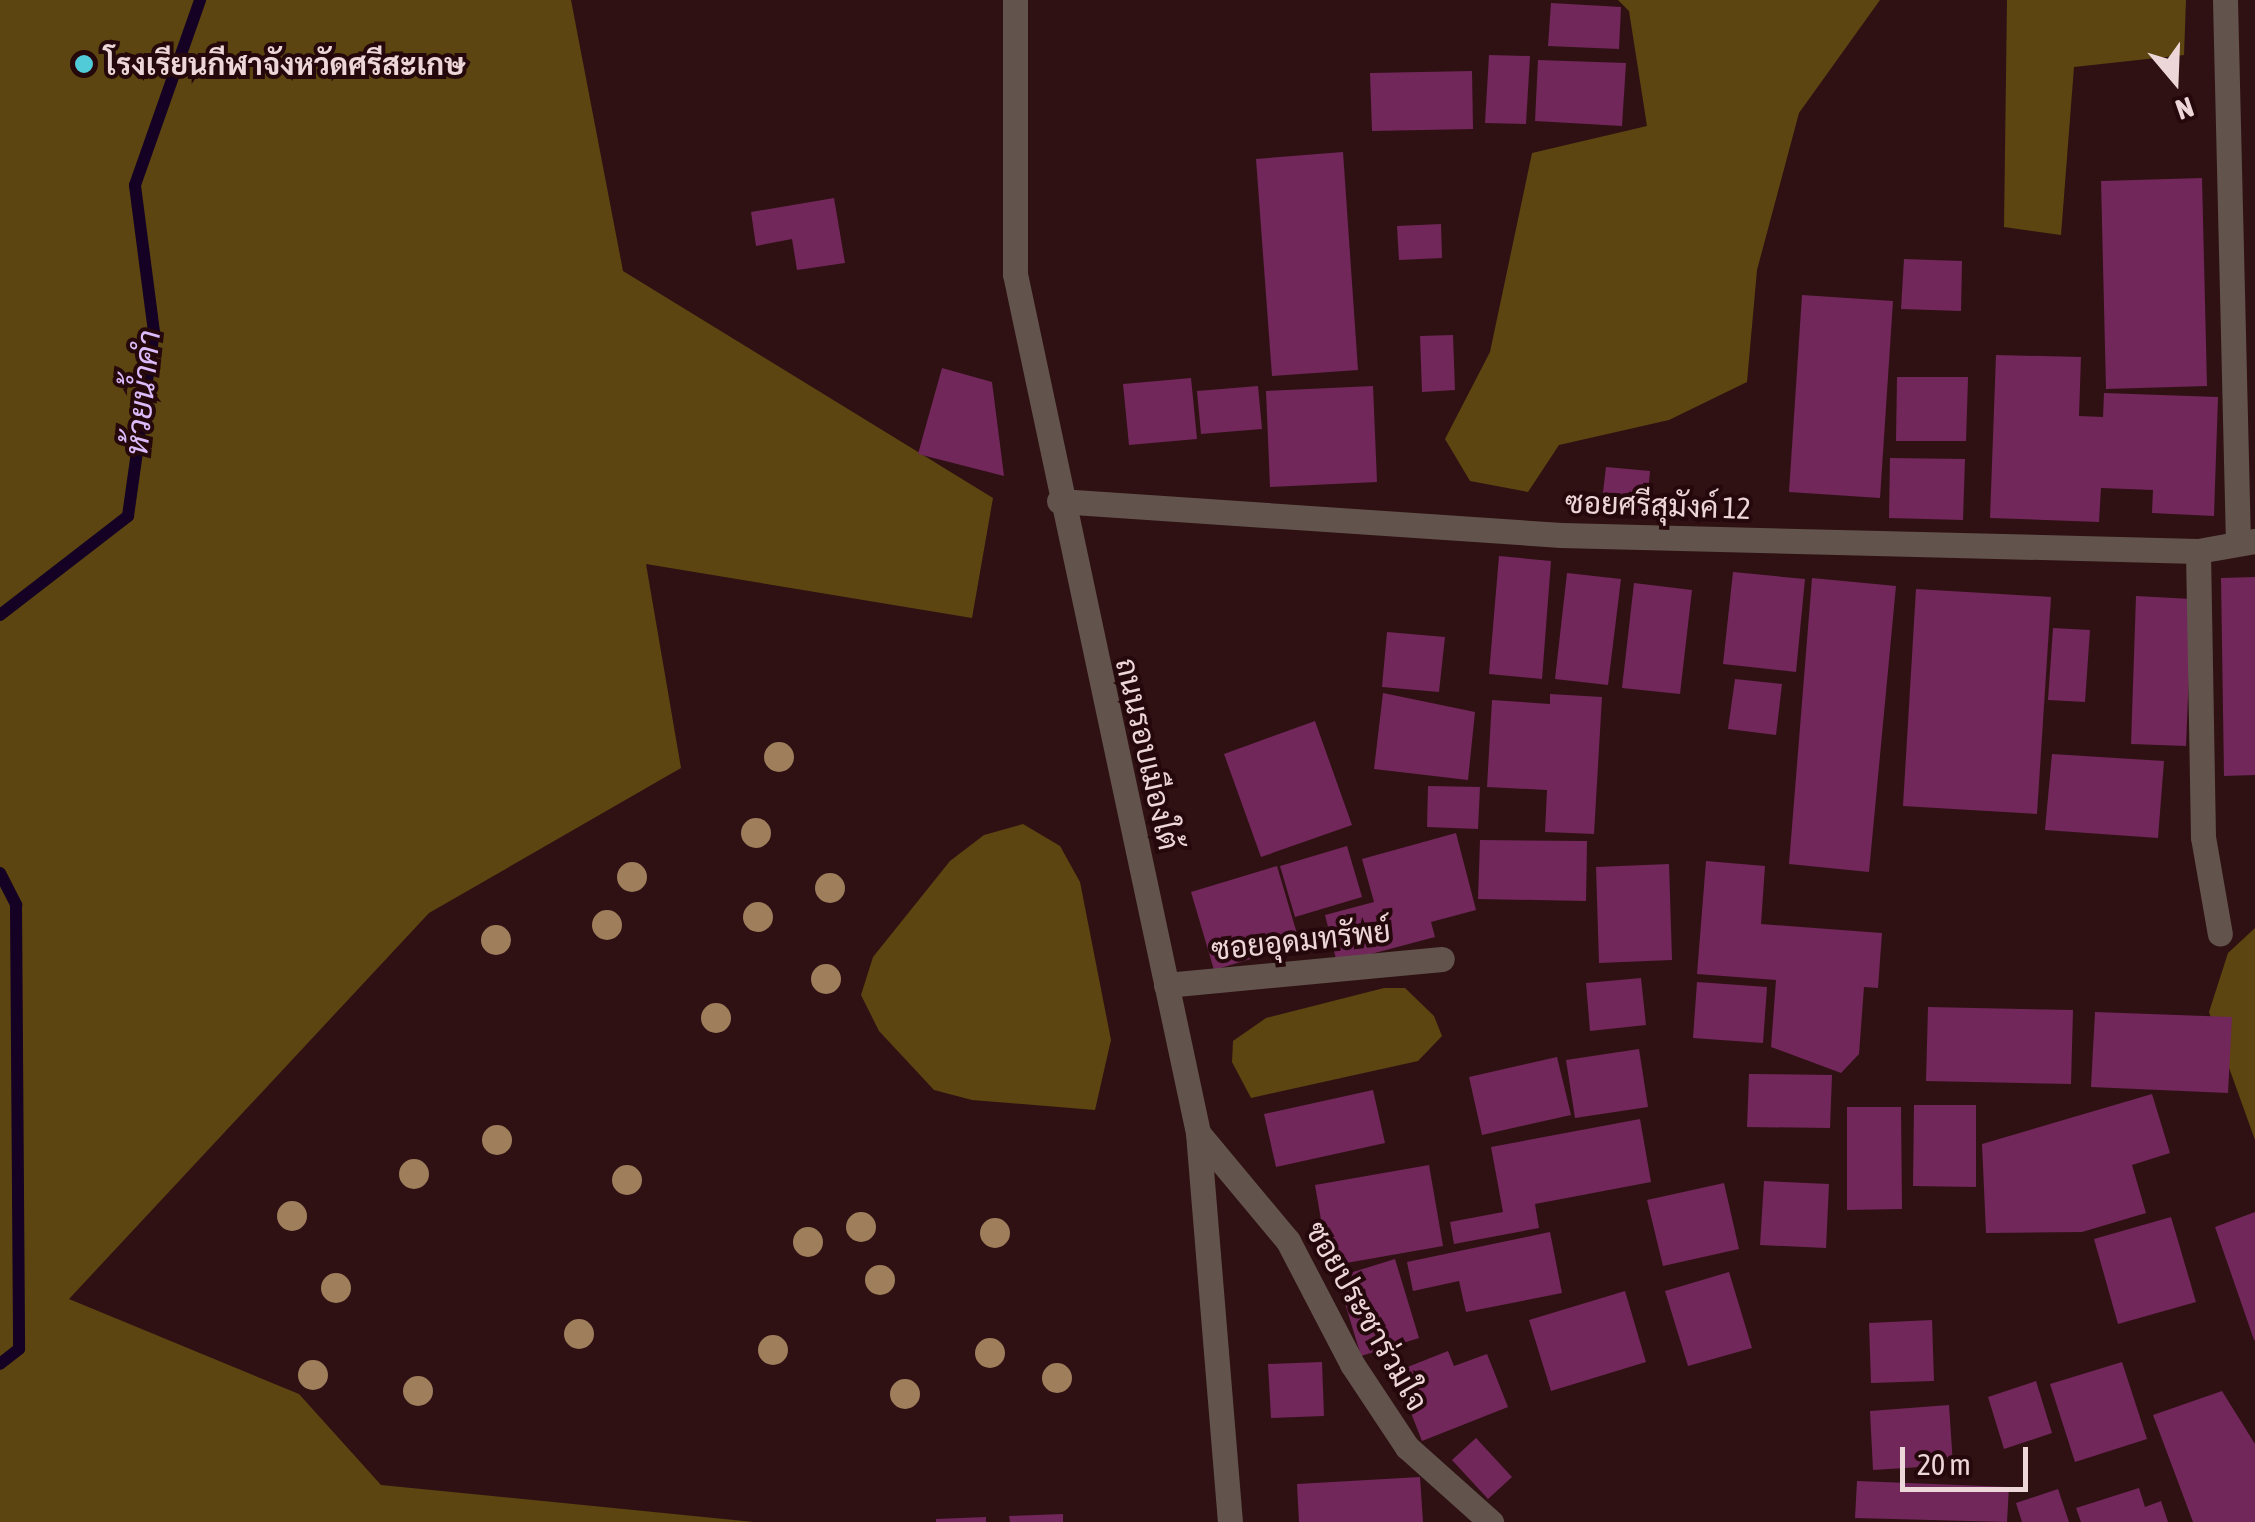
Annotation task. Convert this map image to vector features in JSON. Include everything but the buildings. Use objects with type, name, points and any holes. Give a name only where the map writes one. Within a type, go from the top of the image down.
[{"type":"street","name":"ถนนรอบเมืองใต้","points":[[1015,0],[1014,274],[1059,501],[1198,1132],[1230,1522]]},
{"type":"street","points":[[2225,0],[2246,542]]},
{"type":"street","name":"ซอยศรีสุมังค์ 12","points":[[1059,501],[1561,535],[2198,551],[2246,542]]},
{"type":"street","points":[[2198,551],[2202,836],[2220,934]]},
{"type":"street","name":"ซอยอุดมทรัพย์","points":[[1166,986],[1442,958]]},
{"type":"street","name":"ซอยประชาร่วมใจ","points":[[1198,1132],[1288,1241],[1352,1364],[1407,1447],[1491,1522]]},
{"type":"shaded area","points":[[0,0],[571,0],[623,271],[993,498],[972,618],[646,564],[681,768],[429,913],[69,1299],[299,1394],[381,1485],[754,1522],[0,1522]]},
{"type":"shaded area","points":[[1618,0],[1880,0],[1799,113],[1757,270],[1747,382],[1669,420],[1559,445],[1528,492],[1470,481],[1445,439],[1490,352],[1532,153],[1647,126],[1629,11]]},
{"type":"shaded area","points":[[2007,0],[2186,0],[2184,55],[2074,67],[2061,235],[2004,227]]},
{"type":"shaded area","points":[[1023,824],[1060,846],[1080,882],[1111,1040],[1095,1110],[972,1100],[934,1090],[879,1031],[861,995],[873,957],[950,861],[984,835]]},
{"type":"shaded area","points":[[2255,928],[2255,1140],[2209,1012],[2228,953]]},
{"type":"shaded area","points":[[1384,988],[1405,988],[1434,1016],[1442,1036],[1418,1061],[1251,1098],[1232,1062],[1233,1041],[1266,1018]]},
{"type":"waterway","name":"ห้วยน้ำคำ","points":[[0,615],[128,516],[154,332],[135,185],[200,0]]},
{"type":"waterway","name":"ห้วยน้ำคำ","points":[[0,873],[16,905],[19,1349],[0,1364]]},
{"type":"place","name":"โรงเรียนกีฬาจังหวัดศรีสะเกษ","points":[[84,64]]}]
